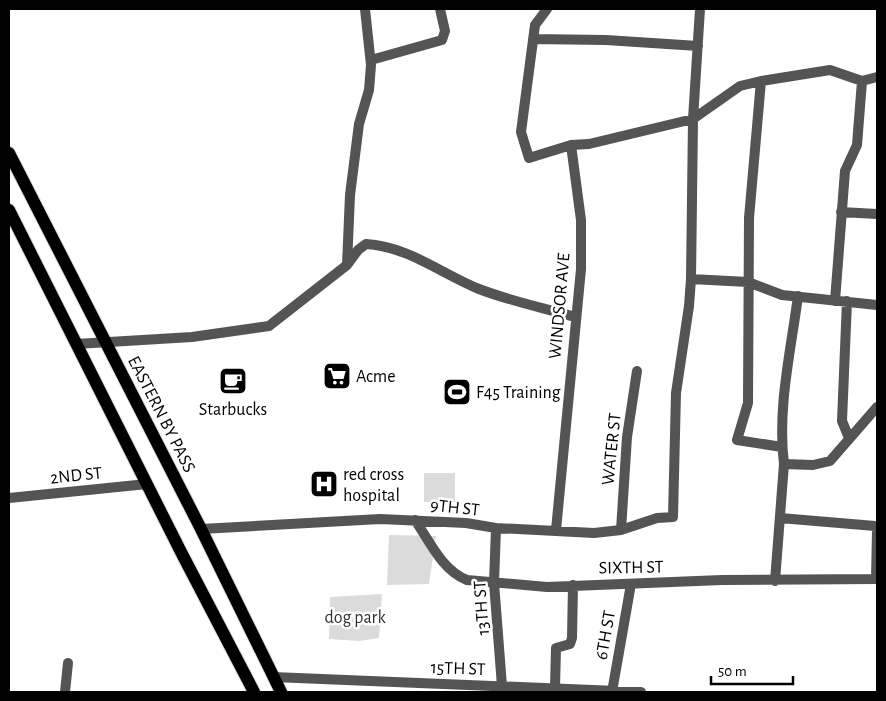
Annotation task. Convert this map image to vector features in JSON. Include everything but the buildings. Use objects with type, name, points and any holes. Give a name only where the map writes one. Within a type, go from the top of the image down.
[{"type":"main road","name":"EASTERN BY PASS","points":[[9,153],[201,529],[281,692]]},
{"type":"main road","points":[[9,210],[254,692]]},
{"type":"street","points":[[347,265],[350,195],[359,124],[368,90],[371,60],[364,9]]},
{"type":"street","points":[[371,60],[442,40],[444,31],[440,9]]},
{"type":"street","points":[[547,9],[535,24],[533,39],[522,138],[529,158],[571,145],[589,144],[692,119],[740,86],[761,81],[830,70],[862,81],[877,77]]},
{"type":"street","points":[[700,9],[692,119],[691,279],[748,282],[782,295],[877,305]]},
{"type":"street","points":[[533,39],[606,40],[698,46]]},
{"type":"street","points":[[761,81],[749,218],[748,403],[737,440],[782,447]]},
{"type":"street","points":[[835,301],[845,171],[857,145],[862,81]]},
{"type":"street","name":"WINDSOR AVE","points":[[556,530],[581,269],[581,220],[571,145]]},
{"type":"street","points":[[841,212],[877,214]]},
{"type":"street","points":[[76,344],[192,337],[269,326],[347,265],[358,250],[366,244],[379,245],[402,252],[480,289],[575,317]]},
{"type":"street","name":"9TH ST","points":[[201,529],[380,519],[466,523],[496,528],[556,530],[571,533],[621,530],[657,518],[673,517],[676,393],[689,306],[691,279]]},
{"type":"street","points":[[775,582],[784,464],[782,447],[786,380],[798,296]]},
{"type":"street","points":[[847,301],[842,421],[849,438]]},
{"type":"street","name":"WATER ST","points":[[621,530],[627,437],[637,371]]},
{"type":"street","points":[[784,464],[814,465],[830,460],[877,407]]},
{"type":"street","name":"2ND ST","points":[[9,498],[147,484]]},
{"type":"street","points":[[780,518],[873,525],[877,530],[876,579]]},
{"type":"street","name":"SIXTH ST","points":[[415,520],[445,565],[455,575],[467,580],[548,586],[722,580],[775,582],[876,579]]},
{"type":"street","name":"13TH ST","points":[[496,528],[494,583],[502,686]]},
{"type":"street","name":"6TH ST","points":[[612,691],[630,584]]},
{"type":"street","points":[[555,688],[556,648],[570,644],[572,638],[573,585]]},
{"type":"street","points":[[65,692],[68,663]]},
{"type":"street","name":"15TH ST","points":[[273,676],[642,692]]},
{"type":"green space","points":[[424,473],[455,473],[455,502],[424,502]]},
{"type":"green space","points":[[389,535],[436,536],[429,584],[387,585]]},
{"type":"green space","name":"dog park","points":[[382,594],[379,638],[359,641],[329,639],[330,597]]},
{"type":"place","name":"Acme","points":[[337,376]]},
{"type":"place","name":"Starbucks","points":[[233,381]]},
{"type":"place","name":"F45 Training","points":[[457,392]]},
{"type":"place","name":"red cross hospital","points":[[324,484]]}]
